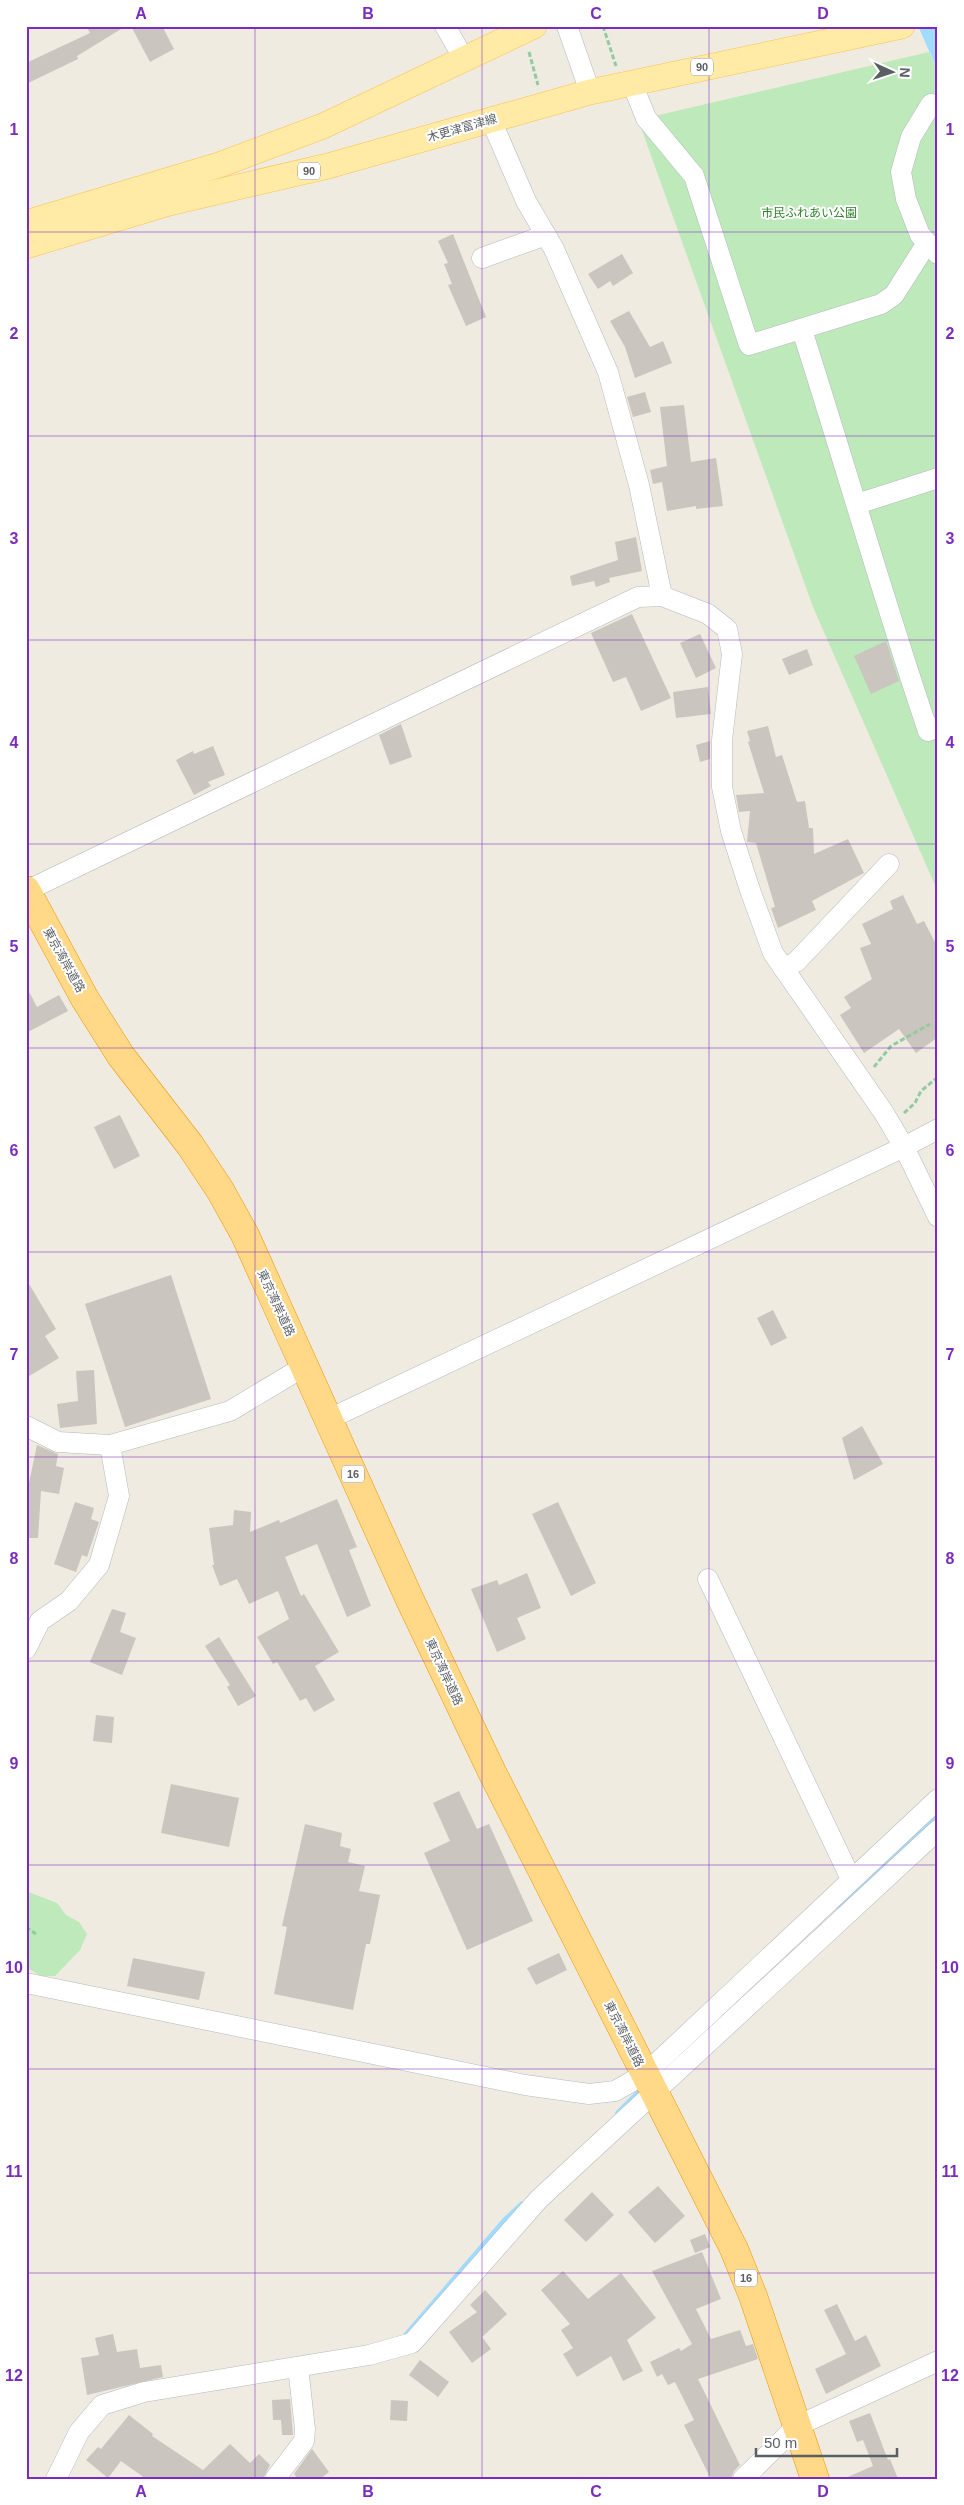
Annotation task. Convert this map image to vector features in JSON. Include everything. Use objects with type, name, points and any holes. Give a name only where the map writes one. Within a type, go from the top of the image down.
[{"type":"highway","name":"東京湾岸道路","points":[[26,890],[86,999],[122,1056],[190,1145],[220,1190],[245,1235],[410,1600],[492,1772],[734,2249],[753,2296],[814,2479]]},
{"type":"main road","name":"木更津富津線","points":[[26,246],[169,203],[328,166],[590,92],[624,74],[902,26]]},
{"type":"main road","points":[[26,223],[219,165],[324,126],[464,59],[530,35]]},
{"type":"street","points":[[445,26],[464,59]]},
{"type":"street","points":[[567,26],[590,92]]},
{"type":"street","points":[[624,74],[646,118],[694,176],[749,345],[881,304],[894,295],[933,249],[920,235],[906,199],[901,172],[911,137],[931,104]]},
{"type":"street","points":[[491,120],[526,201],[546,235],[584,313],[608,372],[639,485],[662,596]]},
{"type":"street","points":[[482,258],[546,235]]},
{"type":"street","points":[[802,330],[857,504],[892,624],[928,731],[938,727]]},
{"type":"street","points":[[857,504],[938,478]]},
{"type":"street","points":[[26,890],[638,597],[662,596],[708,614],[727,629],[732,654],[722,740],[722,787],[731,831],[750,890],[773,953],[891,1125],[904,1147],[938,1217]]},
{"type":"street","points":[[783,968],[796,962],[889,864]]},
{"type":"street","points":[[329,1419],[904,1147],[938,1129]]},
{"type":"street","points":[[26,1426],[33,1432],[58,1442],[110,1445],[230,1411],[305,1366]]},
{"type":"street","points":[[26,1649],[40,1621],[69,1601],[99,1566],[119,1496],[110,1445]]},
{"type":"street","points":[[708,1579],[852,1879]]},
{"type":"street","points":[[56,2479],[80,2432],[102,2405],[144,2392],[298,2368],[369,2355],[412,2343],[539,2199],[650,2083],[852,1879],[938,1799]]},
{"type":"street","points":[[26,1983],[534,2086],[589,2094],[614,2091],[650,2083],[938,1830]]},
{"type":"street","points":[[743,2479],[797,2426],[938,2361]]},
{"type":"street","points":[[275,2479],[304,2441],[305,2429],[298,2368]]},
{"type":"path","points":[[603,26],[624,74]]},
{"type":"path","points":[[530,35],[539,87]]},
{"type":"path","points":[[864,1083],[891,1046],[930,1024]]},
{"type":"path","points":[[891,1125],[915,1103],[921,1092],[938,1077]]},
{"type":"path","points":[[26,1927],[36,1934]]},
{"type":"green space","name":"市民ふれあい公園","points":[[929,52],[938,71],[938,892],[813,607],[639,122],[646,118]]},
{"type":"green space","points":[[26,1891],[57,1903],[66,1915],[79,1922],[87,1934],[80,1950],[55,1976],[41,1976],[26,1967]]},
{"type":"water","points":[[918,26],[938,26],[938,71]]},
{"type":"building","points":[[86,26],[126,26],[77,56],[78,59],[26,84],[26,63],[90,33]]},
{"type":"building","points":[[131,26],[162,26],[174,49],[150,62]]},
{"type":"building","points":[[453,234],[486,317],[466,326],[448,285],[452,284],[444,264],[448,263],[438,241]]},
{"type":"building","points":[[622,254],[633,273],[613,286],[610,281],[598,289],[588,274]]},
{"type":"building","points":[[629,311],[650,347],[663,341],[672,363],[635,378],[625,347],[610,321]]},
{"type":"building","points":[[645,392],[651,412],[633,417],[627,397]]},
{"type":"building","points":[[684,405],[691,462],[716,458],[723,506],[696,509],[696,506],[667,511],[662,482],[653,484],[650,470],[667,466],[660,407]]},
{"type":"building","points":[[636,537],[642,571],[609,578],[610,582],[596,587],[594,581],[572,586],[570,576],[618,560],[615,542]]},
{"type":"building","points":[[632,614],[671,698],[641,711],[626,677],[613,682],[591,633]]},
{"type":"building","points":[[700,634],[716,668],[696,678],[680,643]]},
{"type":"building","points":[[886,641],[899,681],[871,694],[854,656]]},
{"type":"building","points":[[807,649],[813,665],[789,675],[782,659]]},
{"type":"building","points":[[708,687],[711,714],[676,718],[673,692]]},
{"type":"building","points":[[401,724],[412,757],[390,765],[379,735]]},
{"type":"building","points":[[768,726],[776,757],[782,755],[797,802],[805,801],[809,828],[813,828],[814,854],[848,839],[864,873],[812,901],[816,910],[778,928],[771,908],[775,907],[756,843],[747,842],[750,811],[739,812],[736,795],[764,793],[748,742],[750,741],[747,731]]},
{"type":"building","points":[[710,741],[710,759],[700,762],[696,745]]},
{"type":"building","points":[[213,746],[225,775],[208,782],[211,786],[194,795],[176,760],[193,751],[194,754]]},
{"type":"building","points":[[903,895],[917,924],[924,921],[938,948],[938,1037],[916,1053],[899,1029],[864,1053],[840,1015],[851,1008],[844,997],[872,979],[860,948],[871,944],[862,924],[893,909],[890,901]]},
{"type":"building","points":[[26,986],[37,1007],[59,995],[68,1011],[26,1033]]},
{"type":"building","points":[[120,1115],[140,1156],[114,1169],[94,1127]]},
{"type":"building","points":[[171,1275],[211,1399],[125,1427],[85,1304]]},
{"type":"building","points":[[26,1279],[56,1329],[45,1336],[59,1358],[26,1378]]},
{"type":"building","points":[[773,1310],[787,1338],[771,1346],[757,1318]]},
{"type":"building","points":[[94,1370],[97,1424],[60,1428],[57,1404],[78,1401],[76,1371]]},
{"type":"building","points":[[862,1426],[883,1464],[854,1480],[842,1438]]},
{"type":"building","points":[[37,1445],[58,1454],[56,1466],[64,1468],[59,1494],[41,1491],[38,1538],[26,1538],[26,1497]]},
{"type":"building","points":[[337,1499],[357,1547],[349,1550],[371,1606],[347,1617],[317,1544],[285,1557],[301,1596],[304,1594],[339,1652],[315,1666],[335,1700],[314,1712],[306,1698],[300,1701],[277,1662],[273,1664],[257,1637],[289,1619],[278,1591],[249,1604],[237,1579],[220,1586],[212,1565],[214,1565],[209,1528],[233,1525],[234,1510],[251,1512],[250,1532],[279,1520],[280,1523]]},
{"type":"building","points":[[75,1502],[94,1508],[91,1519],[99,1522],[87,1557],[82,1555],[76,1572],[54,1564]]},
{"type":"building","points":[[558,1502],[596,1583],[571,1596],[532,1514]]},
{"type":"building","points":[[527,1573],[541,1608],[517,1618],[526,1639],[497,1652],[471,1589],[497,1580],[499,1585]]},
{"type":"building","points":[[112,1609],[126,1613],[120,1632],[136,1638],[122,1675],[90,1662]]},
{"type":"building","points":[[219,1637],[256,1696],[238,1706],[227,1687],[230,1685],[205,1646]]},
{"type":"building","points":[[96,1715],[114,1717],[112,1743],[93,1741]]},
{"type":"building","points":[[171,1784],[239,1798],[229,1847],[161,1833]]},
{"type":"building","points":[[459,1791],[477,1829],[489,1824],[533,1921],[467,1950],[424,1853],[450,1841],[433,1803]]},
{"type":"building","points":[[305,1824],[342,1833],[340,1846],[351,1849],[348,1862],[365,1866],[359,1891],[380,1895],[370,1944],[366,1944],[353,2010],[274,1994],[287,1927],[282,1926]]},
{"type":"building","points":[[559,1953],[567,1970],[536,1985],[527,1968]]},
{"type":"building","points":[[133,1958],[205,1972],[199,2000],[127,1986]]},
{"type":"building","points":[[658,2186],[685,2216],[655,2243],[628,2212]]},
{"type":"building","points":[[592,2192],[614,2215],[586,2242],[564,2220]]},
{"type":"building","points":[[705,2234],[710,2247],[695,2253],[690,2240]]},
{"type":"building","points":[[702,2252],[721,2299],[696,2309],[711,2339],[740,2330],[746,2346],[753,2344],[758,2359],[698,2379],[740,2465],[734,2471],[731,2479],[711,2479],[684,2425],[694,2420],[675,2382],[668,2385],[662,2374],[657,2377],[650,2362],[679,2348],[681,2351],[692,2344],[652,2271]]},
{"type":"building","points":[[563,2271],[588,2299],[621,2273],[656,2318],[627,2340],[643,2371],[623,2381],[611,2356],[577,2377],[563,2354],[573,2348],[561,2330],[570,2324],[541,2290]]},
{"type":"building","points":[[485,2290],[507,2314],[482,2337],[491,2349],[472,2363],[449,2332],[477,2312],[470,2305]]},
{"type":"building","points":[[837,2304],[855,2341],[866,2335],[881,2366],[826,2394],[815,2369],[846,2354],[824,2310]]},
{"type":"building","points":[[113,2334],[117,2352],[137,2349],[140,2368],[161,2365],[163,2377],[87,2395],[81,2358],[99,2355],[95,2338]]},
{"type":"building","points":[[420,2360],[449,2382],[438,2397],[409,2375]]},
{"type":"building","points":[[290,2399],[293,2435],[282,2435],[281,2420],[273,2420],[272,2400]]},
{"type":"building","points":[[391,2400],[408,2401],[407,2421],[390,2420]]},
{"type":"building","points":[[870,2413],[888,2460],[890,2459],[898,2479],[843,2479],[873,2466],[863,2440],[857,2442],[849,2421]]},
{"type":"building","points":[[129,2415],[153,2434],[152,2436],[203,2470],[230,2444],[250,2463],[259,2454],[270,2465],[263,2479],[146,2479],[121,2461],[108,2478],[86,2460],[98,2447],[101,2449]]},
{"type":"building","points":[[312,2449],[329,2472],[320,2479],[298,2479],[294,2474]]},
{"type":"waterway","points":[[839,1908],[938,1814]]},
{"type":"waterway","points":[[618,2113],[643,2088]]},
{"type":"waterway","points":[[406,2335],[504,2221],[522,2204]]}]
